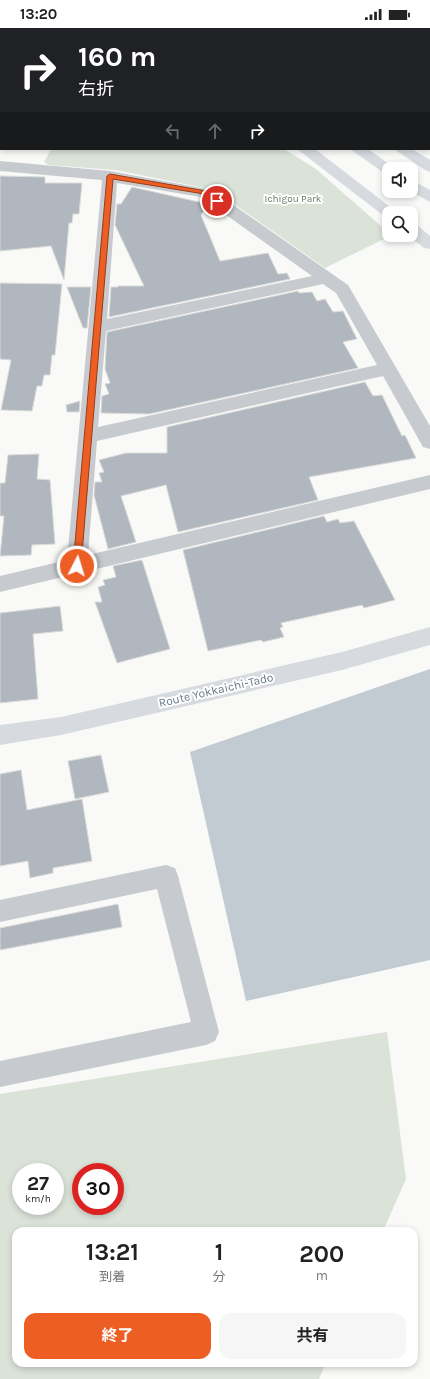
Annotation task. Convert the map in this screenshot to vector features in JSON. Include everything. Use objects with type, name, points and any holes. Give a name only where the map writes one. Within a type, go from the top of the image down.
[{"type":"main road","points":[[306,150],[382,207]]},
{"type":"main road","points":[[359,150],[382,165]]},
{"type":"main road","points":[[404,150],[430,167]]},
{"type":"main road","points":[[418,189],[430,197]]},
{"type":"main road","points":[[418,235],[430,244]]},
{"type":"main road","name":"Route Yokkaichi-Tado","points":[[0,735],[61,726],[342,661],[430,636]]},
{"type":"street","points":[[0,166],[110,176],[206,193],[342,289],[430,442]]},
{"type":"street","points":[[77,566],[96,327],[110,176]]},
{"type":"street","points":[[96,327],[326,278]]},
{"type":"street","points":[[88,436],[387,369]]},
{"type":"street","points":[[0,584],[430,482]]},
{"type":"street","points":[[0,911],[166,876],[206,1032],[0,1074]]},
{"type":"green space","name":"Ichigou Park","points":[[50,150],[286,150],[316,169],[382,227],[382,240],[325,268],[214,190],[116,170],[49,165],[44,162]]},
{"type":"green space","points":[[387,1032],[406,1179],[385,1227],[12,1227],[12,1367],[324,1367],[319,1379],[0,1379],[0,1094]]},
{"type":"shaded area","points":[[430,669],[430,960],[246,1001],[190,752]]},
{"type":"building","points":[[0,176],[45,177],[45,183],[82,183],[79,214],[73,214],[72,223],[69,223],[64,280],[51,246],[0,251]]},
{"type":"building","points":[[132,187],[208,204],[201,215],[220,261],[268,253],[278,274],[287,273],[290,279],[109,317],[111,287],[144,286],[115,225],[117,204],[121,204]]},
{"type":"building","points":[[0,283],[62,284],[55,355],[52,355],[50,375],[44,375],[42,386],[37,386],[32,411],[1,410],[11,360],[0,359]]},
{"type":"building","points":[[67,287],[91,287],[87,328],[83,328]]},
{"type":"building","points":[[298,291],[299,293],[312,292],[317,301],[325,299],[333,312],[343,311],[357,339],[343,342],[358,368],[149,414],[101,413],[102,396],[109,394],[105,384],[110,383],[105,369],[107,332]]},
{"type":"building","points":[[365,382],[373,396],[382,395],[402,436],[405,435],[416,458],[309,477],[318,500],[178,532],[166,485],[121,496],[136,542],[108,549],[94,495],[95,482],[102,482],[99,473],[104,472],[99,460],[126,453],[167,453],[167,427]]},
{"type":"building","points":[[80,401],[79,412],[67,412],[66,405]]},
{"type":"building","points":[[39,454],[37,479],[50,480],[55,544],[32,545],[31,555],[0,556],[4,516],[0,516],[0,483],[5,483],[8,455]]},
{"type":"building","points":[[324,516],[327,522],[338,519],[340,523],[354,521],[395,600],[364,608],[362,605],[281,623],[283,627],[280,628],[284,637],[263,642],[261,640],[208,651],[183,550]]},
{"type":"building","points":[[142,560],[170,649],[117,663],[95,602],[102,602],[98,587],[105,585],[103,580],[116,577],[113,566]]},
{"type":"building","points":[[60,606],[63,631],[33,634],[38,699],[0,703],[0,613]]},
{"type":"building","points":[[101,755],[109,792],[75,799],[68,761]]},
{"type":"building","points":[[21,770],[27,810],[82,799],[92,861],[53,868],[53,873],[30,878],[28,861],[0,866],[0,774]]},
{"type":"building","points":[[118,904],[122,927],[0,950],[0,928]]},
{"type":"route","points":[[77,566],[96,327],[110,176],[206,193],[217,201]]}]
